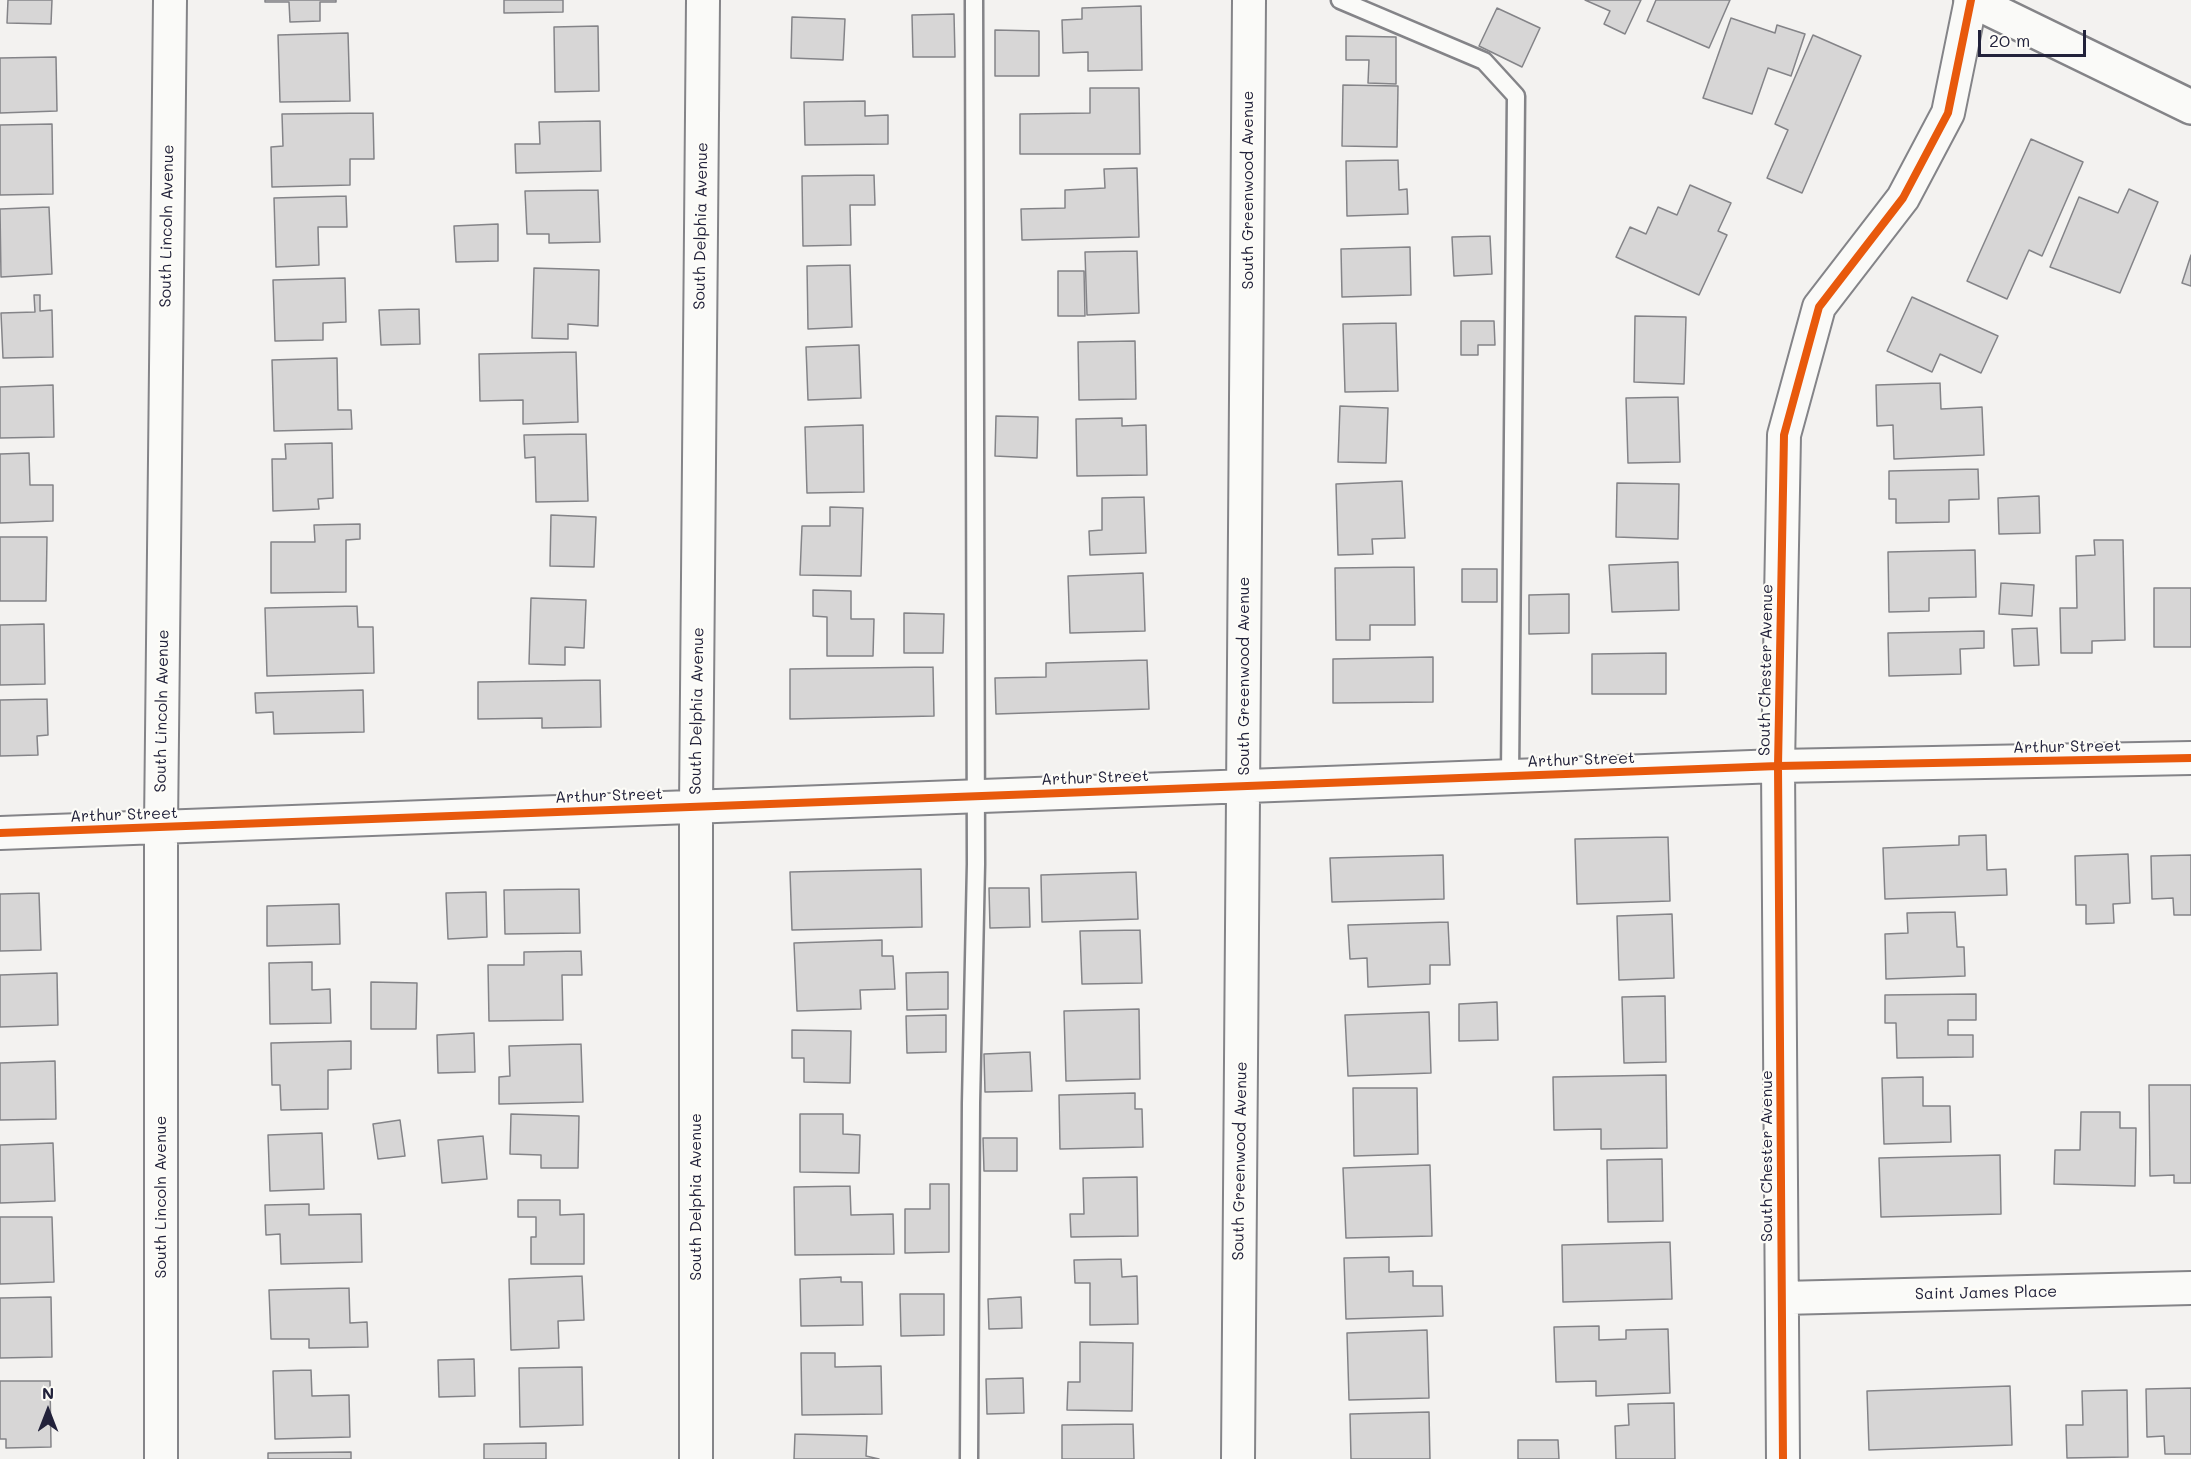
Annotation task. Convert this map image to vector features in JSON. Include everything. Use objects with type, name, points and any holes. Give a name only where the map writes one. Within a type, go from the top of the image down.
[{"type":"street","name":"South Lincoln Avenue","points":[[161,1459],[161,827],[170,0]]},
{"type":"street","name":"South Delphia Avenue","points":[[696,1459],[696,807],[703,0]]},
{"type":"street","name":"South Greenwood Avenue","points":[[1238,1459],[1249,0]]},
{"type":"street","points":[[1971,0],[2191,107]]},
{"type":"street","name":"South Chester Avenue","points":[[1783,1459],[1778,766],[1784,435],[1819,307],[1903,198],[1948,113],[1971,0]]},
{"type":"street","name":"Arthur Street","points":[[0,833],[1778,766],[2191,758]]},
{"type":"street","name":"Saint James Place","points":[[1782,1298],[2191,1288]]},
{"type":"lane","points":[[969,1459],[974,796],[974,0]]},
{"type":"lane","points":[[1340,0],[1484,61],[1516,96],[1510,776]]},
{"type":"building","points":[[8,0],[52,0],[51,24],[7,23]]},
{"type":"building","points":[[265,0],[336,0],[336,2],[320,2],[320,21],[290,22],[289,2],[265,2]]},
{"type":"building","points":[[504,0],[563,0],[563,12],[504,13]]},
{"type":"building","points":[[1585,0],[1641,0],[1625,34],[1604,24],[1610,11]]},
{"type":"building","points":[[1656,0],[1730,0],[1709,48],[1647,21]]},
{"type":"building","points":[[1141,6],[1142,70],[1088,71],[1088,52],[1063,53],[1062,20],[1082,19],[1082,8]]},
{"type":"building","points":[[1497,8],[1540,28],[1522,67],[1479,46]]},
{"type":"building","points":[[954,14],[955,57],[913,57],[912,15]]},
{"type":"building","points":[[792,17],[845,19],[843,60],[791,58]]},
{"type":"building","points":[[1731,18],[1775,33],[1777,25],[1805,34],[1791,76],[1768,68],[1752,114],[1703,98]]},
{"type":"building","points":[[598,26],[599,91],[555,92],[554,27]]},
{"type":"building","points":[[995,30],[1039,31],[1039,76],[995,76]]},
{"type":"building","points":[[348,33],[350,101],[280,102],[278,35]]},
{"type":"building","points":[[1813,35],[1861,56],[1802,193],[1767,178],[1788,130],[1775,124]]},
{"type":"building","points":[[1346,36],[1396,37],[1396,84],[1368,83],[1369,60],[1346,60]]},
{"type":"building","points":[[56,57],[57,111],[0,113],[0,58]]},
{"type":"building","points":[[1343,85],[1398,86],[1397,147],[1342,146]]},
{"type":"building","points":[[1090,88],[1139,88],[1140,154],[1020,154],[1020,114],[1090,113]]},
{"type":"building","points":[[865,101],[865,116],[888,115],[888,144],[805,145],[804,102]]},
{"type":"building","points":[[373,113],[374,159],[350,159],[350,185],[272,187],[271,147],[283,146],[282,114]]},
{"type":"building","points":[[600,121],[601,171],[516,173],[515,144],[540,144],[539,122]]},
{"type":"building","points":[[52,124],[53,194],[0,195],[0,125]]},
{"type":"building","points":[[2031,139],[2083,162],[2042,256],[2029,250],[2007,299],[1967,281]]},
{"type":"building","points":[[1398,160],[1399,190],[1407,189],[1408,214],[1347,216],[1346,161]]},
{"type":"building","points":[[1137,168],[1139,237],[1022,240],[1021,209],[1065,208],[1065,190],[1105,188],[1104,169]]},
{"type":"building","points":[[874,175],[875,205],[850,205],[851,245],[803,246],[802,176]]},
{"type":"building","points":[[1690,185],[1731,203],[1718,231],[1727,235],[1699,295],[1616,257],[1630,227],[1646,234],[1658,207],[1677,215]]},
{"type":"building","points":[[2129,189],[2158,202],[2120,293],[2050,267],[2079,197],[2118,213]]},
{"type":"building","points":[[598,190],[600,242],[549,243],[549,234],[527,234],[525,191]]},
{"type":"building","points":[[346,196],[347,227],[318,227],[319,265],[276,267],[274,198]]},
{"type":"building","points":[[49,207],[52,274],[1,277],[0,209]]},
{"type":"building","points":[[498,224],[498,261],[456,262],[454,226]]},
{"type":"building","points":[[1490,236],[1492,274],[1454,276],[1452,237]]},
{"type":"building","points":[[1410,247],[1411,295],[1342,297],[1341,249]]},
{"type":"building","points":[[1137,251],[1139,313],[1087,315],[1085,252]]},
{"type":"building","points":[[2191,255],[2191,286],[2182,283]]},
{"type":"building","points":[[850,265],[852,327],[808,329],[807,266]]},
{"type":"building","points":[[534,268],[599,270],[598,326],[568,324],[568,339],[532,338]]},
{"type":"building","points":[[1058,271],[1084,271],[1085,316],[1058,316]]},
{"type":"building","points":[[345,278],[346,322],[323,323],[323,340],[275,341],[273,280]]},
{"type":"building","points":[[34,295],[40,295],[40,311],[52,310],[53,357],[3,358],[1,313],[35,312]]},
{"type":"building","points":[[1912,297],[1998,336],[1981,373],[1940,354],[1932,372],[1887,351]]},
{"type":"building","points":[[419,309],[420,344],[381,345],[379,310]]},
{"type":"building","points":[[1635,316],[1686,317],[1684,384],[1634,382]]},
{"type":"building","points":[[1461,321],[1494,321],[1495,345],[1478,345],[1478,355],[1461,355]]},
{"type":"building","points":[[1396,323],[1398,391],[1345,392],[1343,324]]},
{"type":"building","points":[[1135,341],[1136,399],[1079,400],[1078,342]]},
{"type":"building","points":[[859,345],[861,398],[808,400],[806,347]]},
{"type":"building","points":[[576,352],[578,422],[523,424],[523,400],[480,401],[479,354]]},
{"type":"building","points":[[337,358],[338,410],[351,410],[352,429],[274,431],[272,360]]},
{"type":"building","points":[[1940,383],[1941,409],[1982,407],[1984,455],[1894,459],[1893,425],[1877,426],[1876,385]]},
{"type":"building","points":[[53,385],[54,437],[0,438],[0,387]]},
{"type":"building","points":[[1678,397],[1680,462],[1628,463],[1626,398]]},
{"type":"building","points":[[1340,406],[1388,408],[1386,463],[1338,462]]},
{"type":"building","points":[[996,416],[1038,417],[1037,458],[995,456]]},
{"type":"building","points":[[1122,418],[1122,426],[1146,425],[1147,475],[1077,476],[1076,419]]},
{"type":"building","points":[[863,425],[864,492],[807,493],[805,427]]},
{"type":"building","points":[[586,434],[588,501],[536,502],[535,457],[525,458],[524,435]]},
{"type":"building","points":[[332,443],[333,498],[318,499],[319,509],[273,511],[272,459],[286,459],[285,444]]},
{"type":"building","points":[[29,453],[30,485],[53,485],[53,521],[0,523],[0,454]]},
{"type":"building","points":[[1978,469],[1979,499],[1949,500],[1949,522],[1896,523],[1896,499],[1889,499],[1889,471]]},
{"type":"building","points":[[1402,481],[1405,538],[1372,539],[1373,554],[1338,555],[1336,484]]},
{"type":"building","points":[[1617,483],[1679,484],[1678,539],[1616,537]]},
{"type":"building","points":[[2039,496],[2040,533],[1999,534],[1998,498]]},
{"type":"building","points":[[1144,497],[1146,553],[1090,555],[1089,531],[1102,530],[1102,498]]},
{"type":"building","points":[[830,507],[863,508],[861,576],[800,575],[802,526],[830,526]]},
{"type":"building","points":[[551,515],[596,517],[594,567],[550,566]]},
{"type":"building","points":[[360,524],[360,539],[346,540],[346,592],[271,593],[271,542],[315,542],[314,525]]},
{"type":"building","points":[[0,537],[47,537],[46,601],[0,601]]},
{"type":"building","points":[[2094,540],[2123,540],[2125,640],[2092,641],[2092,653],[2061,653],[2060,608],[2077,608],[2076,556],[2095,555]]},
{"type":"building","points":[[1975,550],[1976,597],[1929,598],[1929,611],[1889,612],[1888,552]]},
{"type":"building","points":[[1678,562],[1679,610],[1612,612],[1609,565]]},
{"type":"building","points":[[1414,567],[1415,625],[1370,625],[1370,640],[1336,640],[1335,568]]},
{"type":"building","points":[[1462,569],[1497,569],[1497,602],[1462,602]]},
{"type":"building","points":[[1143,573],[1145,631],[1070,633],[1068,576]]},
{"type":"building","points":[[2001,583],[2034,585],[2032,616],[1999,614]]},
{"type":"building","points":[[2154,588],[2191,588],[2191,647],[2154,647]]},
{"type":"building","points":[[813,590],[851,591],[851,619],[874,619],[873,656],[827,656],[827,617],[813,616]]},
{"type":"building","points":[[1569,594],[1569,633],[1529,634],[1529,595]]},
{"type":"building","points":[[531,598],[586,600],[584,648],[565,647],[565,665],[529,664]]},
{"type":"building","points":[[357,606],[358,627],[373,627],[374,673],[267,676],[265,608]]},
{"type":"building","points":[[904,613],[944,614],[943,653],[904,653]]},
{"type":"building","points":[[44,624],[45,684],[0,685],[0,625]]},
{"type":"building","points":[[2037,628],[2039,665],[2014,666],[2012,629]]},
{"type":"building","points":[[1984,631],[1984,648],[1960,649],[1961,674],[1889,676],[1888,633]]},
{"type":"building","points":[[1666,653],[1666,694],[1592,694],[1592,654]]},
{"type":"building","points":[[1433,657],[1433,702],[1333,703],[1333,659]]},
{"type":"building","points":[[1147,660],[1149,709],[996,714],[995,678],[1046,677],[1046,663]]},
{"type":"building","points":[[933,667],[934,716],[790,719],[790,669]]},
{"type":"building","points":[[600,680],[601,727],[542,728],[542,718],[478,719],[478,682]]},
{"type":"building","points":[[363,690],[364,732],[274,734],[273,712],[256,713],[255,693]]},
{"type":"building","points":[[47,699],[48,735],[37,736],[38,755],[0,756],[0,700]]},
{"type":"building","points":[[1986,835],[1987,870],[2006,869],[2007,895],[1885,899],[1883,848],[1959,845],[1959,836]]},
{"type":"building","points":[[1668,837],[1670,901],[1577,904],[1575,839]]},
{"type":"building","points":[[2128,854],[2130,903],[2113,904],[2114,923],[2086,924],[2086,905],[2076,905],[2075,856]]},
{"type":"building","points":[[1443,855],[1444,899],[1332,902],[1330,858]]},
{"type":"building","points":[[2191,855],[2191,915],[2174,915],[2173,898],[2152,899],[2151,856]]},
{"type":"building","points":[[921,869],[922,927],[792,930],[790,872]]},
{"type":"building","points":[[1136,872],[1138,919],[1042,922],[1041,875]]},
{"type":"building","points":[[989,888],[1029,888],[1030,927],[990,928]]},
{"type":"building","points":[[579,889],[580,933],[505,934],[504,890]]},
{"type":"building","points":[[486,892],[487,937],[448,939],[446,893]]},
{"type":"building","points":[[39,893],[41,950],[0,951],[0,894]]},
{"type":"building","points":[[339,904],[340,944],[267,946],[267,906]]},
{"type":"building","points":[[1955,912],[1957,947],[1964,947],[1965,976],[1886,979],[1885,934],[1908,933],[1907,913]]},
{"type":"building","points":[[1672,914],[1674,978],[1619,980],[1617,916]]},
{"type":"building","points":[[1448,922],[1450,965],[1430,965],[1430,984],[1368,987],[1367,958],[1350,959],[1348,925]]},
{"type":"building","points":[[1140,930],[1142,983],[1082,984],[1080,931]]},
{"type":"building","points":[[882,940],[882,956],[893,956],[895,989],[860,990],[861,1009],[797,1011],[794,943]]},
{"type":"building","points":[[581,951],[582,975],[562,975],[563,1020],[489,1021],[488,965],[524,965],[524,952]]},
{"type":"building","points":[[312,962],[312,990],[330,989],[331,1023],[270,1024],[269,963]]},
{"type":"building","points":[[948,972],[948,1009],[907,1010],[906,973]]},
{"type":"building","points":[[57,973],[58,1025],[0,1027],[0,975]]},
{"type":"building","points":[[371,982],[417,983],[416,1029],[371,1029]]},
{"type":"building","points":[[1976,994],[1976,1020],[1948,1020],[1948,1035],[1973,1035],[1973,1057],[1897,1058],[1896,1023],[1885,1023],[1885,995]]},
{"type":"building","points":[[1665,996],[1666,1062],[1624,1063],[1622,997]]},
{"type":"building","points":[[1497,1002],[1498,1040],[1459,1041],[1459,1004]]},
{"type":"building","points":[[1139,1009],[1140,1079],[1066,1081],[1064,1011]]},
{"type":"building","points":[[1429,1012],[1431,1073],[1348,1076],[1345,1015]]},
{"type":"building","points":[[946,1015],[946,1052],[907,1053],[906,1016]]},
{"type":"building","points":[[792,1030],[851,1031],[850,1083],[804,1082],[804,1058],[792,1058]]},
{"type":"building","points":[[474,1033],[475,1072],[438,1073],[437,1035]]},
{"type":"building","points":[[351,1041],[351,1069],[328,1070],[328,1109],[281,1110],[280,1085],[272,1085],[271,1043]]},
{"type":"building","points":[[581,1044],[583,1102],[499,1104],[499,1077],[510,1076],[509,1046]]},
{"type":"building","points":[[1030,1052],[1032,1091],[985,1092],[984,1054]]},
{"type":"building","points":[[55,1061],[56,1119],[0,1120],[0,1063]]},
{"type":"building","points":[[1666,1075],[1667,1148],[1601,1149],[1601,1129],[1554,1130],[1553,1077]]},
{"type":"building","points":[[1923,1077],[1923,1106],[1950,1106],[1951,1142],[1884,1144],[1882,1078]]},
{"type":"building","points":[[2149,1085],[2191,1085],[2191,1183],[2174,1183],[2174,1175],[2150,1176]]},
{"type":"building","points":[[1353,1088],[1417,1088],[1418,1154],[1354,1156]]},
{"type":"building","points":[[1135,1093],[1135,1109],[1142,1109],[1143,1147],[1060,1149],[1059,1095]]},
{"type":"building","points":[[2081,1112],[2120,1112],[2120,1128],[2136,1128],[2135,1186],[2054,1184],[2055,1150],[2080,1150]]},
{"type":"building","points":[[511,1114],[579,1116],[578,1168],[541,1168],[541,1155],[510,1154]]},
{"type":"building","points":[[800,1114],[843,1114],[843,1134],[860,1135],[859,1173],[800,1172]]},
{"type":"building","points":[[400,1120],[405,1156],[378,1159],[373,1124]]},
{"type":"building","points":[[322,1133],[324,1189],[270,1191],[268,1135]]},
{"type":"building","points":[[483,1136],[487,1179],[442,1183],[438,1140]]},
{"type":"building","points":[[983,1138],[1017,1138],[1017,1171],[984,1171]]},
{"type":"building","points":[[53,1143],[55,1201],[0,1203],[0,1145]]},
{"type":"building","points":[[2000,1155],[2001,1214],[1881,1217],[1879,1158]]},
{"type":"building","points":[[1662,1159],[1663,1221],[1608,1222],[1607,1160]]},
{"type":"building","points":[[1430,1165],[1432,1236],[1346,1238],[1343,1168]]},
{"type":"building","points":[[1137,1177],[1138,1236],[1071,1237],[1070,1214],[1084,1214],[1083,1178]]},
{"type":"building","points":[[930,1184],[949,1184],[949,1252],[905,1253],[905,1209],[930,1209]]},
{"type":"building","points":[[850,1186],[851,1215],[893,1214],[894,1254],[795,1255],[794,1187]]},
{"type":"building","points":[[518,1200],[560,1200],[560,1215],[584,1214],[584,1264],[531,1264],[531,1237],[536,1237],[536,1217],[518,1217]]},
{"type":"building","points":[[309,1204],[309,1215],[361,1214],[362,1262],[281,1264],[280,1234],[266,1235],[265,1205]]},
{"type":"building","points":[[0,1217],[52,1217],[54,1282],[0,1284]]},
{"type":"building","points":[[1670,1242],[1672,1299],[1563,1302],[1562,1245]]},
{"type":"building","points":[[1389,1257],[1389,1272],[1413,1271],[1413,1286],[1442,1286],[1443,1316],[1346,1319],[1344,1258]]},
{"type":"building","points":[[1121,1259],[1122,1277],[1137,1276],[1138,1324],[1090,1325],[1090,1283],[1075,1283],[1074,1260]]},
{"type":"building","points":[[582,1276],[584,1320],[558,1321],[559,1348],[511,1350],[509,1279]]},
{"type":"building","points":[[841,1277],[841,1282],[862,1282],[863,1325],[801,1326],[800,1279]]},
{"type":"building","points":[[349,1288],[350,1323],[367,1322],[368,1347],[309,1348],[309,1339],[271,1339],[269,1290]]},
{"type":"building","points":[[900,1294],[944,1294],[944,1335],[901,1336]]},
{"type":"building","points":[[51,1297],[52,1357],[0,1358],[0,1298]]},
{"type":"building","points":[[1021,1297],[1022,1328],[989,1329],[988,1299]]},
{"type":"building","points":[[1599,1326],[1599,1340],[1626,1339],[1626,1330],[1668,1329],[1670,1393],[1596,1396],[1596,1381],[1556,1382],[1554,1327]]},
{"type":"building","points":[[1427,1330],[1429,1398],[1349,1400],[1347,1333]]},
{"type":"building","points":[[1080,1342],[1133,1343],[1132,1411],[1067,1410],[1068,1382],[1080,1382]]},
{"type":"building","points":[[801,1353],[835,1353],[835,1367],[881,1366],[882,1414],[802,1415]]},
{"type":"building","points":[[474,1359],[475,1396],[439,1397],[438,1360]]},
{"type":"building","points":[[582,1367],[583,1425],[520,1427],[519,1368]]},
{"type":"building","points":[[311,1370],[312,1396],[349,1395],[350,1437],[275,1439],[273,1371]]},
{"type":"building","points":[[1023,1378],[1024,1413],[987,1414],[986,1379]]},
{"type":"building","points":[[0,1381],[50,1381],[51,1447],[6,1448],[6,1439],[0,1439]]},
{"type":"building","points":[[2010,1386],[2012,1445],[1869,1450],[1867,1391]]},
{"type":"building","points":[[2191,1388],[2191,1454],[2165,1454],[2164,1436],[2147,1437],[2146,1389]]},
{"type":"building","points":[[2127,1390],[2128,1457],[2067,1458],[2066,1425],[2083,1425],[2082,1391]]},
{"type":"building","points":[[1674,1403],[1675,1459],[1616,1459],[1615,1426],[1629,1425],[1628,1404]]},
{"type":"building","points":[[1429,1412],[1430,1459],[1351,1459],[1350,1414]]},
{"type":"building","points":[[1133,1424],[1134,1459],[1062,1459],[1062,1425]]},
{"type":"building","points":[[795,1434],[867,1436],[866,1456],[879,1459],[794,1459]]},
{"type":"building","points":[[1518,1440],[1558,1440],[1559,1459],[1518,1459]]},
{"type":"building","points":[[546,1443],[546,1459],[484,1459],[484,1444]]},
{"type":"building","points":[[351,1452],[351,1459],[268,1459],[268,1453]]},
{"type":"cycle path","points":[[1783,1459],[1778,766],[1784,435],[1819,307],[1903,198],[1948,113],[1971,0]]},
{"type":"cycle path","points":[[0,833],[1778,766],[2191,758]]}]
